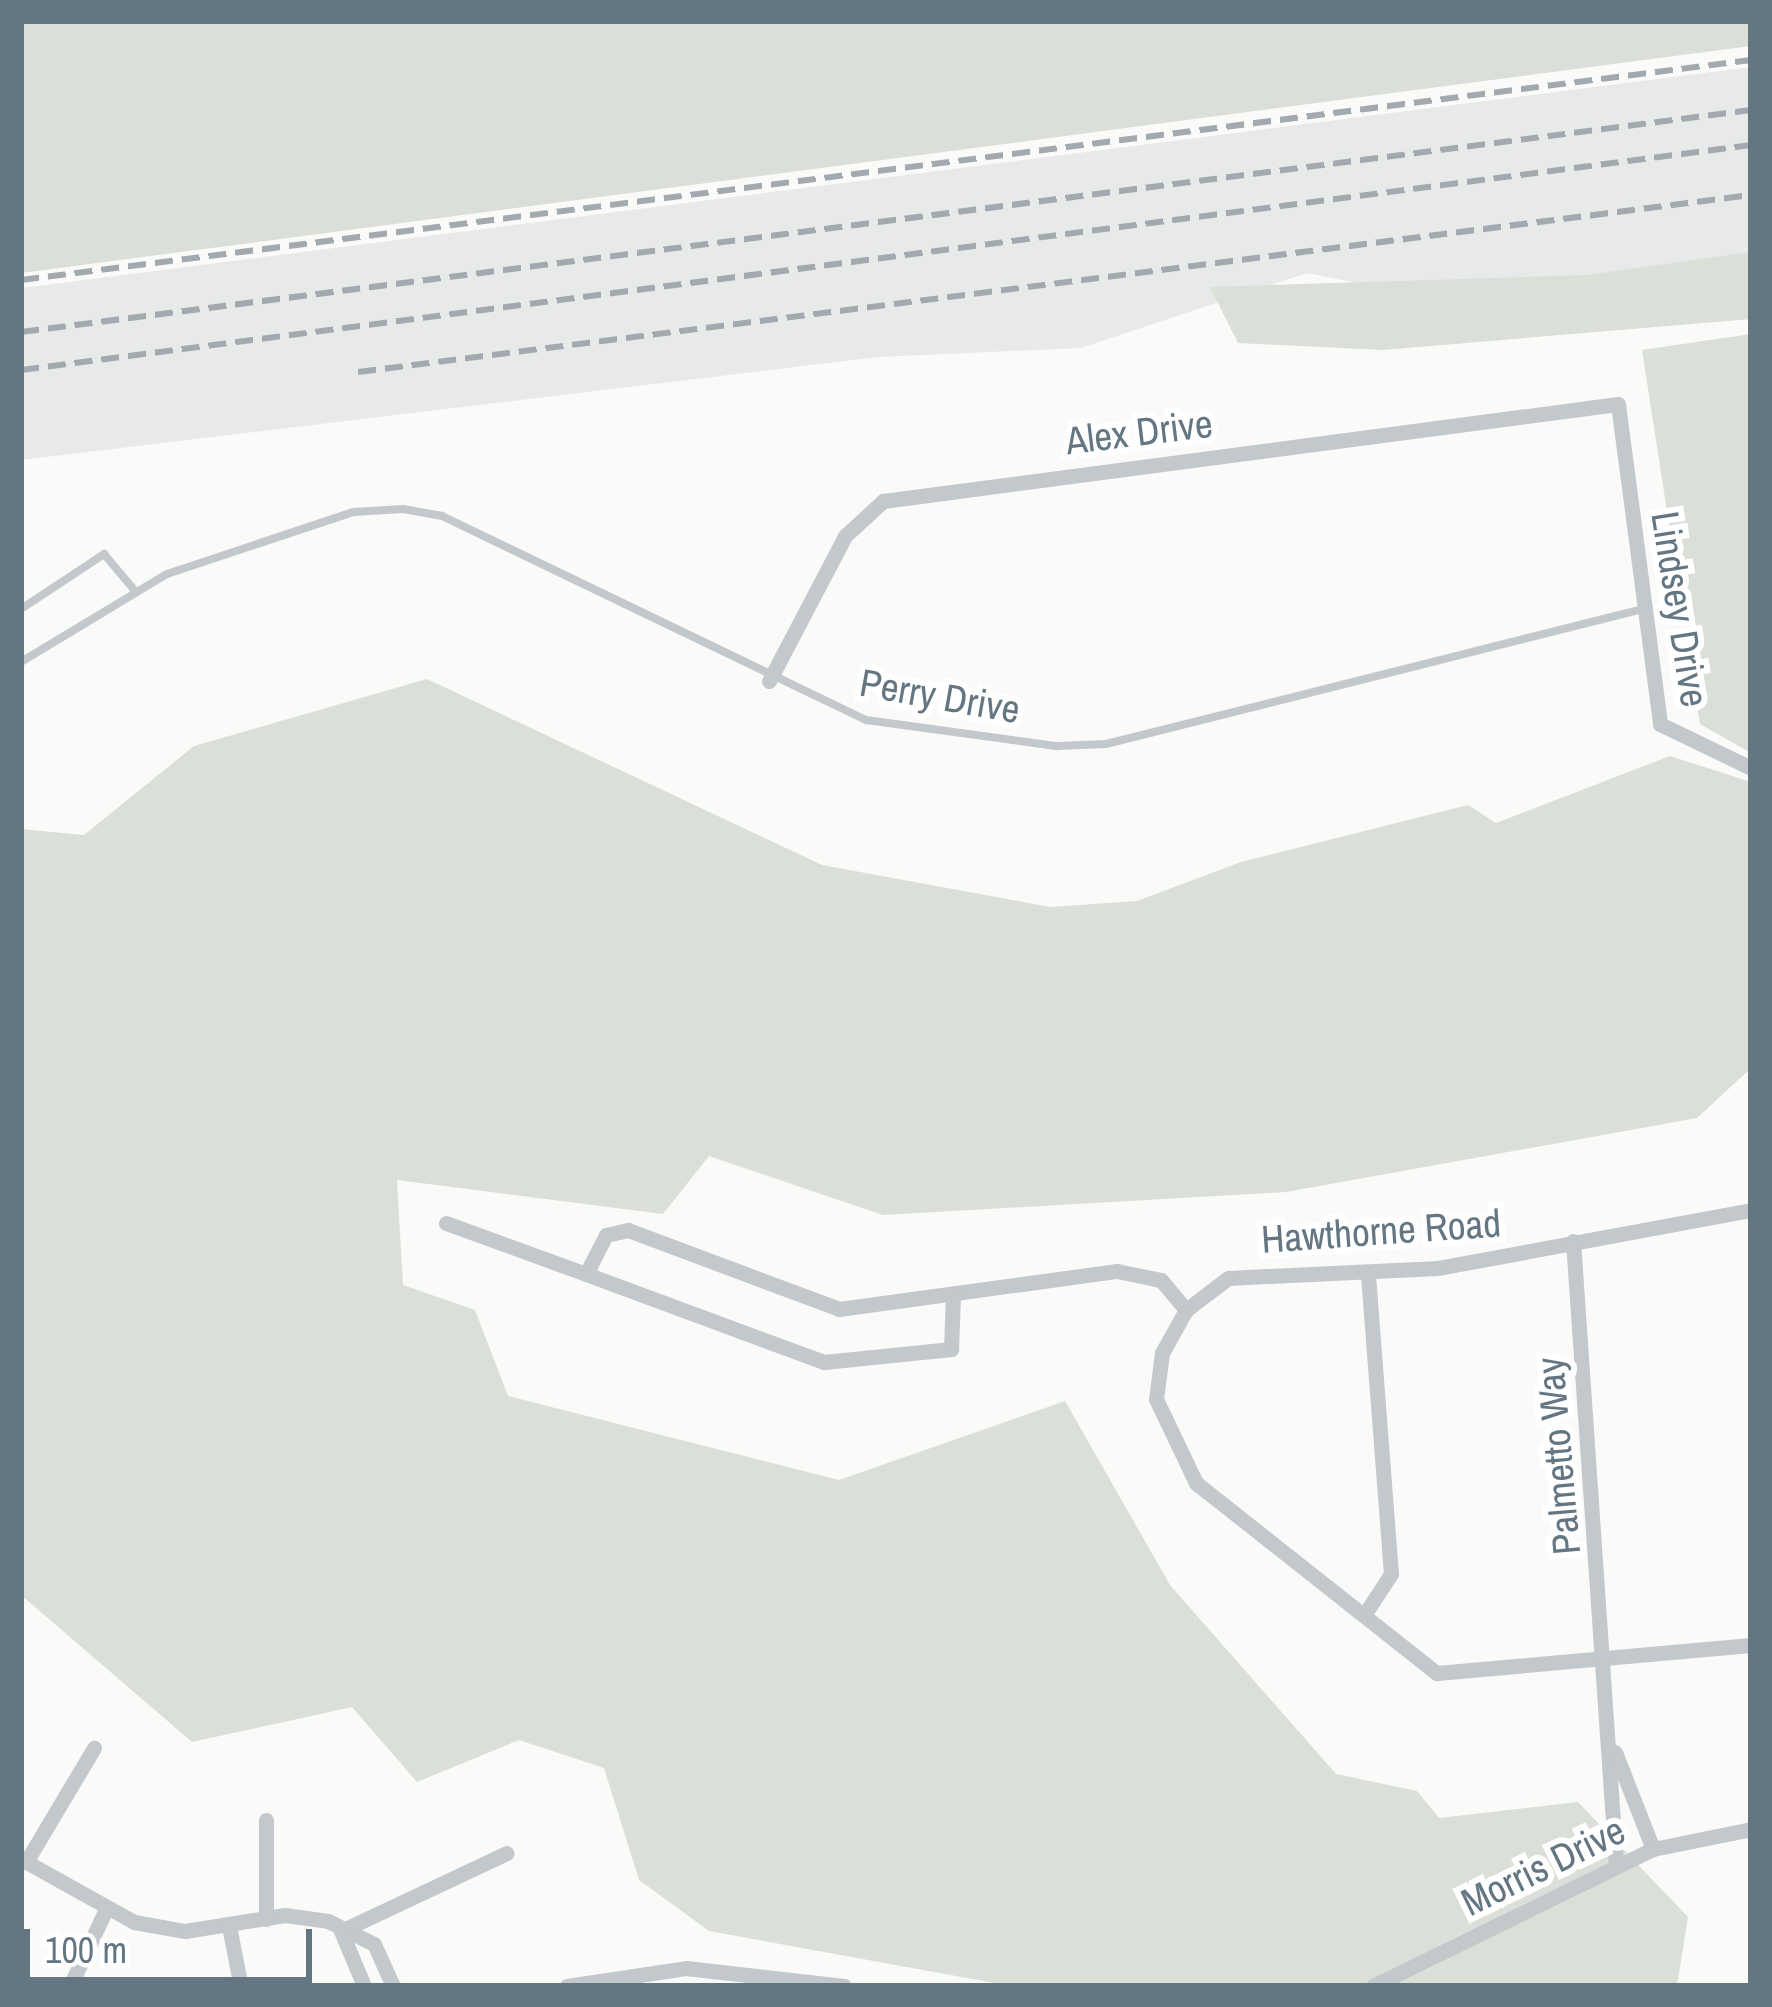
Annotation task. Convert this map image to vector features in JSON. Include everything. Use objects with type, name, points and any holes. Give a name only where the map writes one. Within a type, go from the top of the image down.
[{"type":"street","name":"Lindsey Drive","points":[[1618,404],[1660,724],[1751,768]]},
{"type":"street","name":"Alex Drive","points":[[769,681],[844,536],[883,501],[1618,404]]},
{"type":"street","name":"Hawthorne Road","points":[[1186,1310],[1228,1278],[1275,1267],[1368,1273],[1751,1210]]},
{"type":"street","points":[[446,1223],[824,1362],[951,1349],[953,1294]]},
{"type":"street","points":[[586,1274],[606,1234],[628,1230],[839,1309],[1117,1271],[1161,1280],[1186,1310],[1162,1353],[1156,1399],[1166,1436],[1196,1483],[1368,1610],[1437,1673],[1608,1666],[1751,1645]]},
{"type":"street","name":"Palmetto Way","points":[[1573,1241],[1608,1666]]},
{"type":"street","points":[[1368,1273],[1390,1574],[1368,1610]]},
{"type":"street","points":[[1608,1666],[1615,1751],[1653,1849]]},
{"type":"street","points":[[94,1748],[24,1860],[107,1907],[185,1931],[266,1919],[341,1931],[374,1944],[393,1986]]},
{"type":"street","points":[[1615,1751],[1606,1779],[1616,1865]]},
{"type":"street","points":[[266,1820],[266,1919]]},
{"type":"street","name":"Morris Drive","points":[[1373,1986],[1653,1849],[1751,1828]]},
{"type":"street","points":[[341,1931],[507,1853]]},
{"type":"street","points":[[70,1986],[107,1907]]},
{"type":"street","points":[[229,1926],[239,1977]]},
{"type":"street","points":[[341,1931],[364,1986]]},
{"type":"street","points":[[567,1986],[686,1968],[844,1986]]},
{"type":"lane","name":"Perry Drive","points":[[21,662],[136,592],[353,512],[403,509],[442,517],[769,681],[866,720],[1106,744],[1644,609]]},
{"type":"lane","points":[[21,609],[104,554],[136,592]]},
{"type":"shaded area","points":[[21,21],[1751,21],[1751,46],[21,273]]},
{"type":"shaded area","points":[[1751,67],[1751,254],[1424,296],[1307,273],[1081,348],[878,357],[21,460],[21,288]]},
{"type":"shaded area","points":[[1751,252],[1751,319],[1383,350],[1238,343],[1210,287],[1587,275]]},
{"type":"shaded area","points":[[1751,334],[1751,753],[1700,724],[1642,350]]},
{"type":"shaded area","points":[[427,679],[822,865],[1050,907],[1137,901],[1241,862],[1468,805],[1496,823],[1670,756],[1751,782],[1751,1068],[1697,1118],[1286,1192],[883,1215],[709,1156],[663,1214],[397,1180],[403,1285],[475,1310],[508,1396],[839,1480],[1065,1401],[1170,1585],[1336,1774],[1417,1791],[1439,1818],[1578,1802],[1688,1917],[1677,1986],[1011,1986],[709,1931],[639,1880],[604,1768],[519,1740],[417,1782],[352,1707],[192,1742],[21,1595],[21,829],[84,835],[194,746]]},
{"type":"railway","points":[[21,280],[1751,60]]},
{"type":"railway","points":[[21,332],[1751,110]]},
{"type":"railway","points":[[21,370],[1751,145]]},
{"type":"railway","points":[[358,372],[1751,195]]}]
